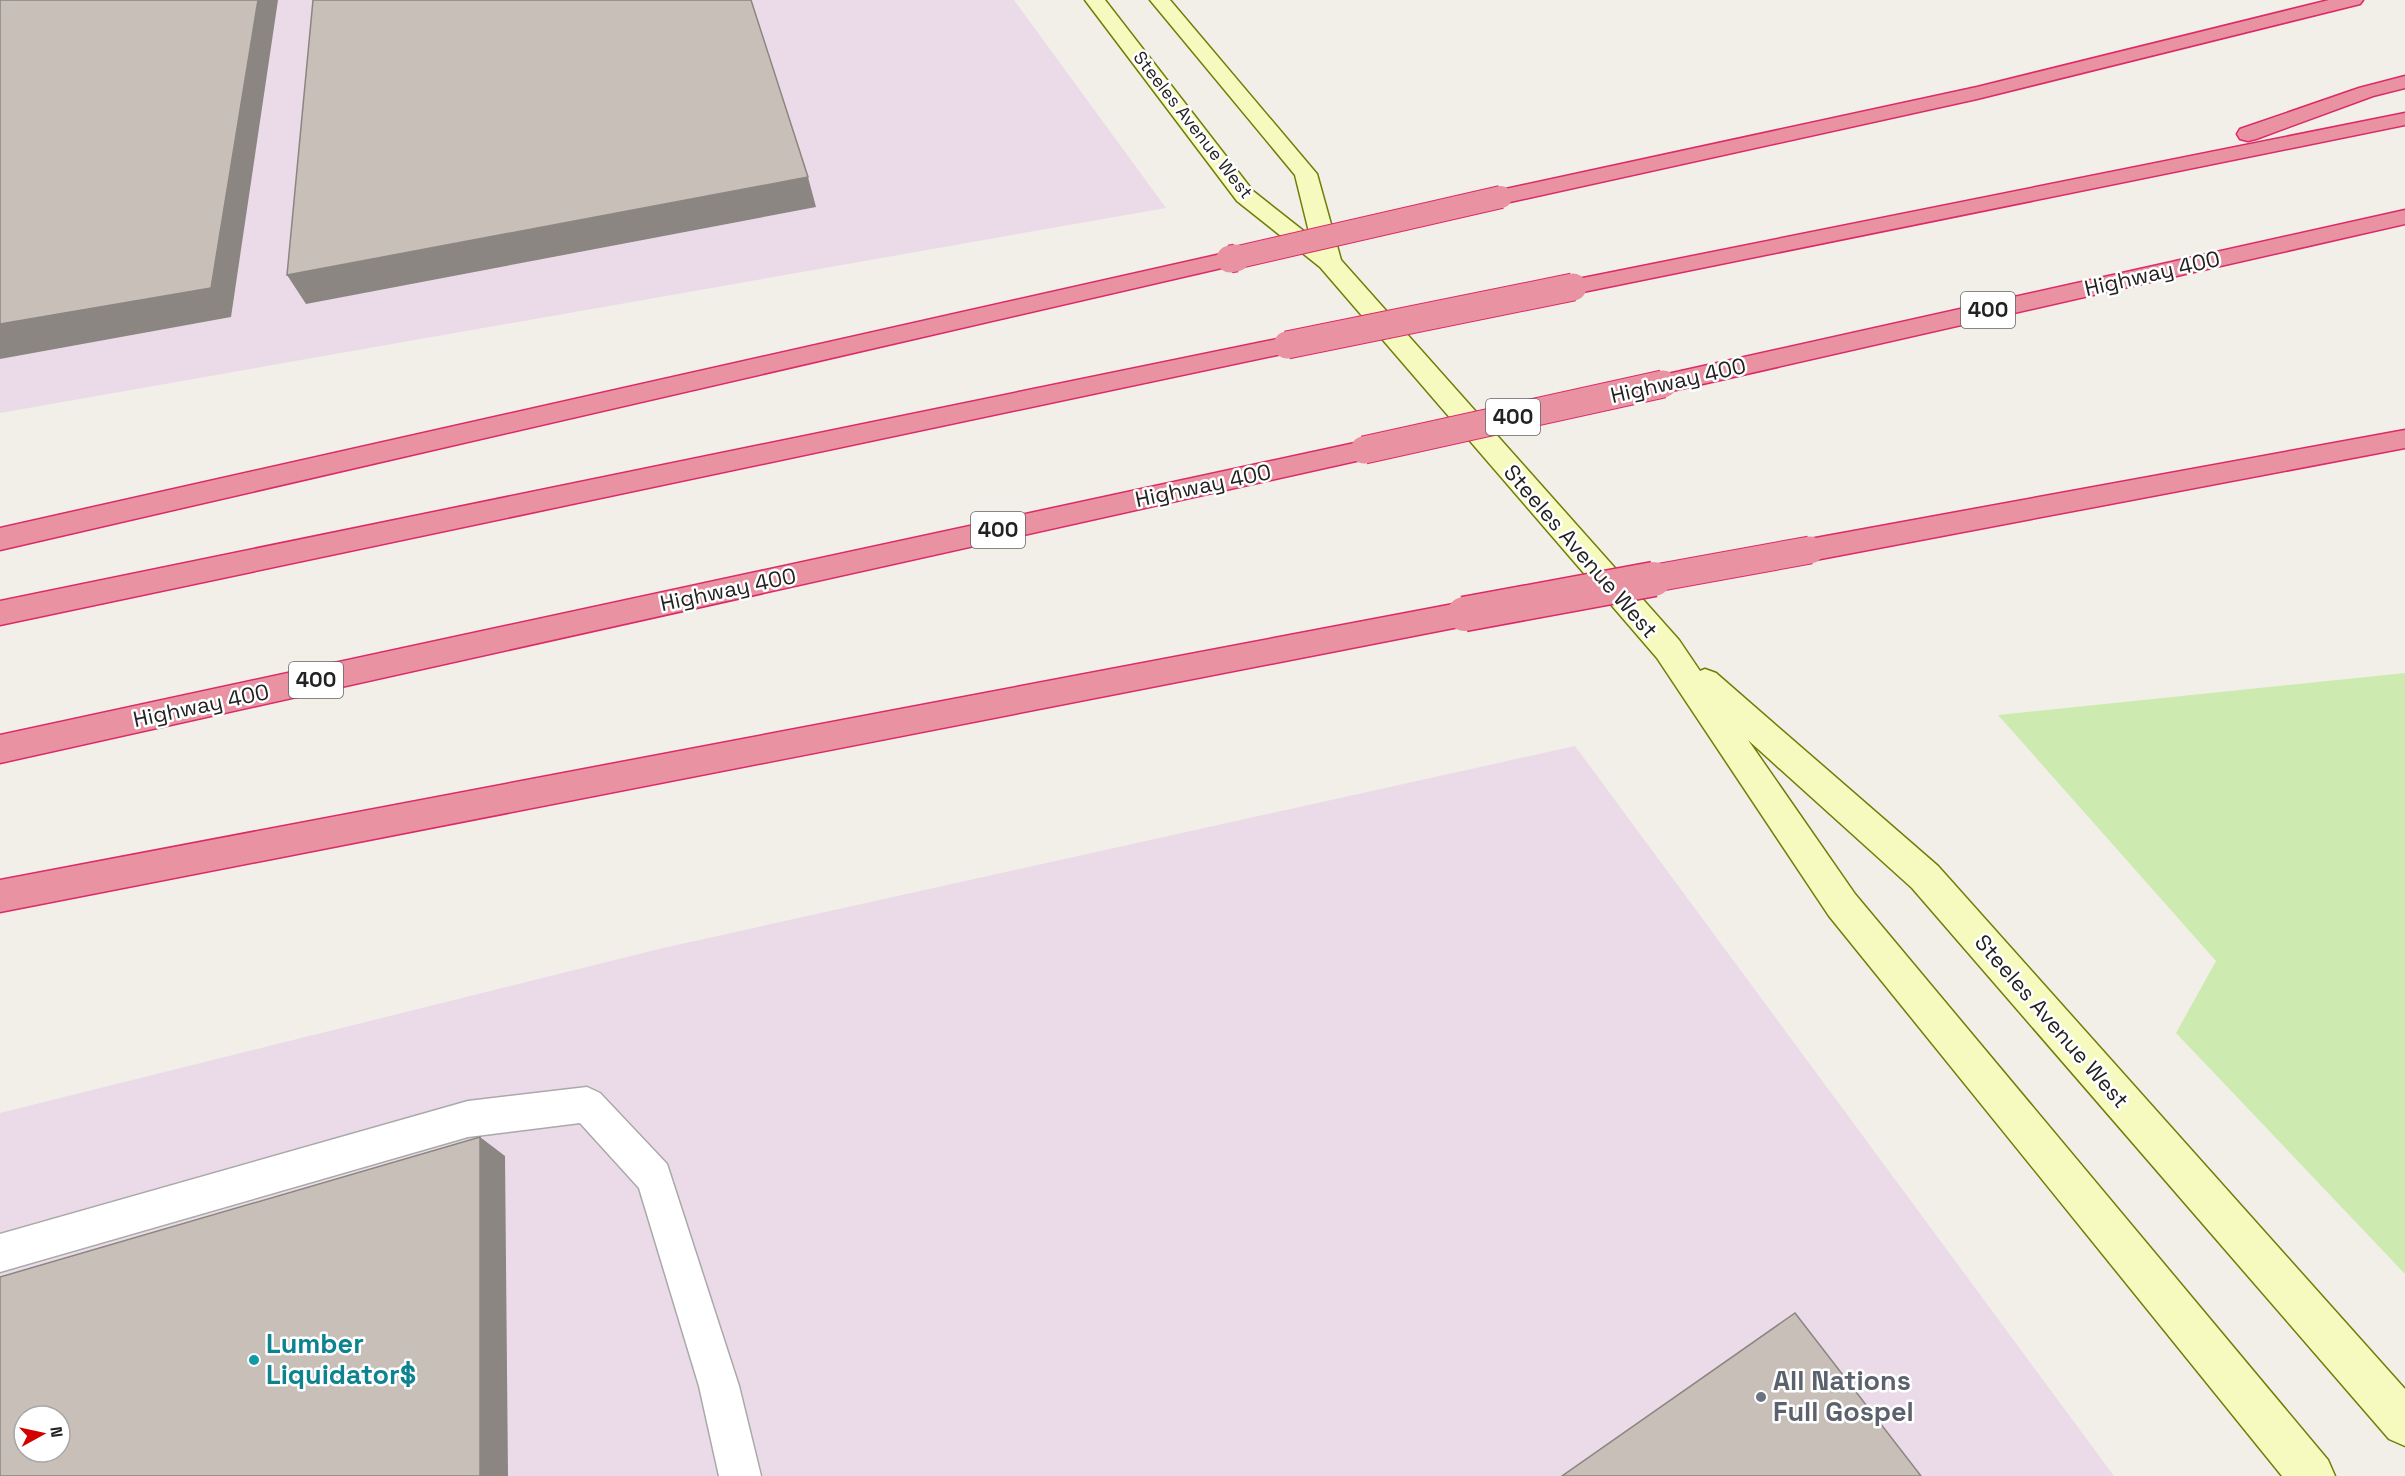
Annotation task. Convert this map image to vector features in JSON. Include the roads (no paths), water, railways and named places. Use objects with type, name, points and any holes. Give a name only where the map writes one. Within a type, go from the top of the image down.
[{"type":"highway","points":[[0,539],[1501,196],[1977,93],[2353,0]]},
{"type":"highway","points":[[2139,173],[2366,92],[2405,82]]},
{"type":"highway","points":[[0,613],[1287,345],[2405,119]]},
{"type":"highway","name":"Highway 400","points":[[0,749],[1663,384],[2405,217]]},
{"type":"highway","points":[[2314,237],[2405,224]]},
{"type":"highway","points":[[0,896],[1464,615],[2405,439]]},
{"type":"main road","name":"Steeles Avenue West","points":[[1095,0],[1245,196],[1329,262],[1668,649],[1842,905],[2312,1476]]},
{"type":"main road","name":"Steeles Avenue West","points":[[1160,0],[1306,174],[1329,262]]},
{"type":"main road","name":"Steeles Avenue West","points":[[1668,649],[1925,877],[2405,1423]]},
{"type":"lane","points":[[0,1253],[468,1119],[587,1105],[654,1177],[719,1386],[740,1476]]},
{"type":"place","name":"Lumber Liquidator$","points":[[254,1360]]},
{"type":"place","name":"All Nations Full Gospel","points":[[1761,1397]]}]
